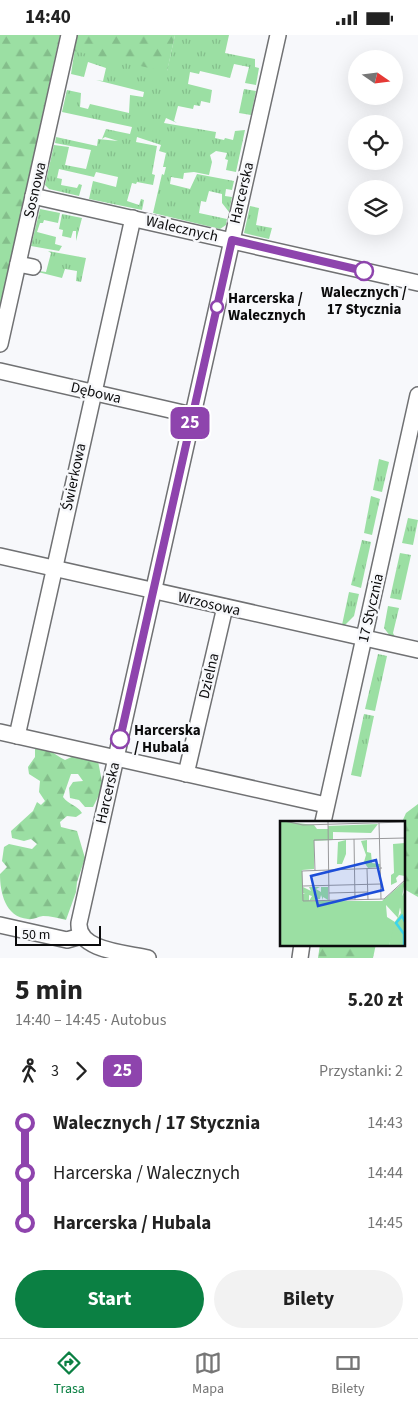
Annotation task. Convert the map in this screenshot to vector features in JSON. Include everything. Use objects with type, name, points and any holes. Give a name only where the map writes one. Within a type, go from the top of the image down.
[{"type":"street","name":"Sosnowa","points":[[0,344],[26,265],[33,196],[70,35]]},
{"type":"street","name":"Harcerska","points":[[81,936],[79,923],[278,35]]},
{"type":"street","name":"Walecznych","points":[[33,196],[418,283]]},
{"type":"street","name":"Świerkowa","points":[[17,736],[92,392],[133,218]]},
{"type":"street","name":"Dębowa","points":[[0,371],[192,415]]},
{"type":"street","name":"17 Stycznia","points":[[323,821],[418,395]]},
{"type":"street","name":"Wrzosowa","points":[[0,556],[418,650]]},
{"type":"street","name":"Dzielna","points":[[186,774],[225,607]]},
{"type":"street","points":[[0,732],[326,805]]},
{"type":"street","points":[[0,925],[67,940],[81,936],[92,945],[148,958]]},
{"type":"green space","points":[[0,35],[60,35],[0,307]]},
{"type":"green space","points":[[77,35],[84,35],[167,71],[175,35],[229,35],[225,53],[255,59],[255,67],[259,68],[256,85],[245,83],[249,67],[234,64],[230,78],[200,71],[199,74],[190,72],[188,84],[212,90],[210,103],[201,101],[200,106],[194,105],[193,109],[178,106],[174,121],[177,123],[166,118],[164,123],[216,132],[215,138],[224,140],[225,138],[233,140],[235,131],[245,130],[236,172],[226,170],[228,160],[225,159],[227,153],[216,151],[210,155],[212,162],[209,175],[194,172],[184,173],[183,179],[171,177],[170,184],[190,189],[197,174],[234,181],[232,190],[226,189],[225,196],[232,197],[229,212],[222,203],[222,194],[209,191],[206,202],[201,201],[199,213],[227,219],[226,225],[220,229],[153,213],[162,174],[164,175],[166,167],[163,167],[166,153],[159,151],[161,145],[137,137],[136,142],[157,146],[152,174],[155,175],[153,185],[132,183],[127,201],[139,205],[141,199],[144,200],[142,210],[89,199],[93,181],[116,187],[118,177],[96,172],[94,177],[59,169],[57,178],[62,179],[61,185],[77,188],[79,184],[82,185],[79,196],[49,189],[45,185],[54,145],[69,147],[65,165],[86,169],[91,150],[55,143],[56,137],[97,146],[98,139],[118,141],[105,137],[102,139],[106,129],[130,134],[132,127],[62,112],[67,90],[81,93],[80,107],[88,109],[90,104],[129,113],[130,95],[143,97],[144,92],[96,80],[103,81],[106,68],[88,62],[84,77],[71,74]]},
{"type":"green space","points":[[78,35],[175,35],[167,72],[74,51]]},
{"type":"green space","points":[[244,89],[256,91],[251,115],[239,113]]},
{"type":"green space","points":[[250,206],[259,208],[256,225],[272,228],[269,239],[244,233]]},
{"type":"green space","points":[[40,209],[60,213],[58,223],[44,220],[43,223],[40,223],[37,232],[56,237],[55,244],[62,246],[59,251],[31,246]]},
{"type":"green space","points":[[62,214],[82,218],[76,241],[76,231],[73,231],[71,238],[62,236],[63,230],[59,229]]},
{"type":"green space","points":[[48,251],[86,258],[81,282],[76,281],[77,271],[65,269],[62,278],[26,269],[46,272],[51,253]]},
{"type":"green space","points":[[379,459],[389,462],[382,492],[373,490]]},
{"type":"green space","points":[[371,496],[380,499],[372,535],[364,533]]},
{"type":"green space","points":[[408,518],[418,520],[413,545],[402,543]]},
{"type":"green space","points":[[362,540],[371,542],[361,588],[351,585]]},
{"type":"green space","points":[[400,553],[411,555],[401,600],[390,598]]},
{"type":"green space","points":[[349,592],[359,594],[354,616],[345,625],[342,625]]},
{"type":"green space","points":[[388,606],[399,608],[393,633],[395,637],[390,636],[384,628]]},
{"type":"green space","points":[[378,654],[387,656],[375,711],[365,709]]},
{"type":"green space","points":[[364,714],[374,716],[361,777],[351,775]]},
{"type":"green space","points":[[35,745],[48,749],[65,760],[78,754],[98,761],[103,787],[93,807],[85,807],[79,800],[70,798],[69,788],[73,782],[83,781],[78,774],[71,774],[63,797],[82,813],[76,817],[67,816],[60,822],[61,827],[77,831],[85,858],[66,920],[46,916],[33,919],[20,917],[14,914],[5,903],[1,888],[0,874],[7,867],[2,861],[4,847],[9,844],[32,849],[37,844],[31,839],[24,841],[12,838],[11,831],[33,811],[37,802],[41,805],[45,801],[39,792],[40,781],[29,774],[28,767],[35,757]]},
{"type":"green space","points":[[418,804],[418,897],[406,890],[406,821],[402,821],[406,813]]},
{"type":"green space","points":[[320,946],[376,946],[373,958],[318,958]]},
{"type":"bus line","name":"25","points":[[120,739],[232,240],[364,271]]},
{"type":"place","name":"Walecznych / 17 Stycznia","points":[[364,271]]},
{"type":"place","name":"Harcerska / Walecznych","points":[[217,307]]},
{"type":"place","name":"Harcerska / Hubala","points":[[120,739]]}]
